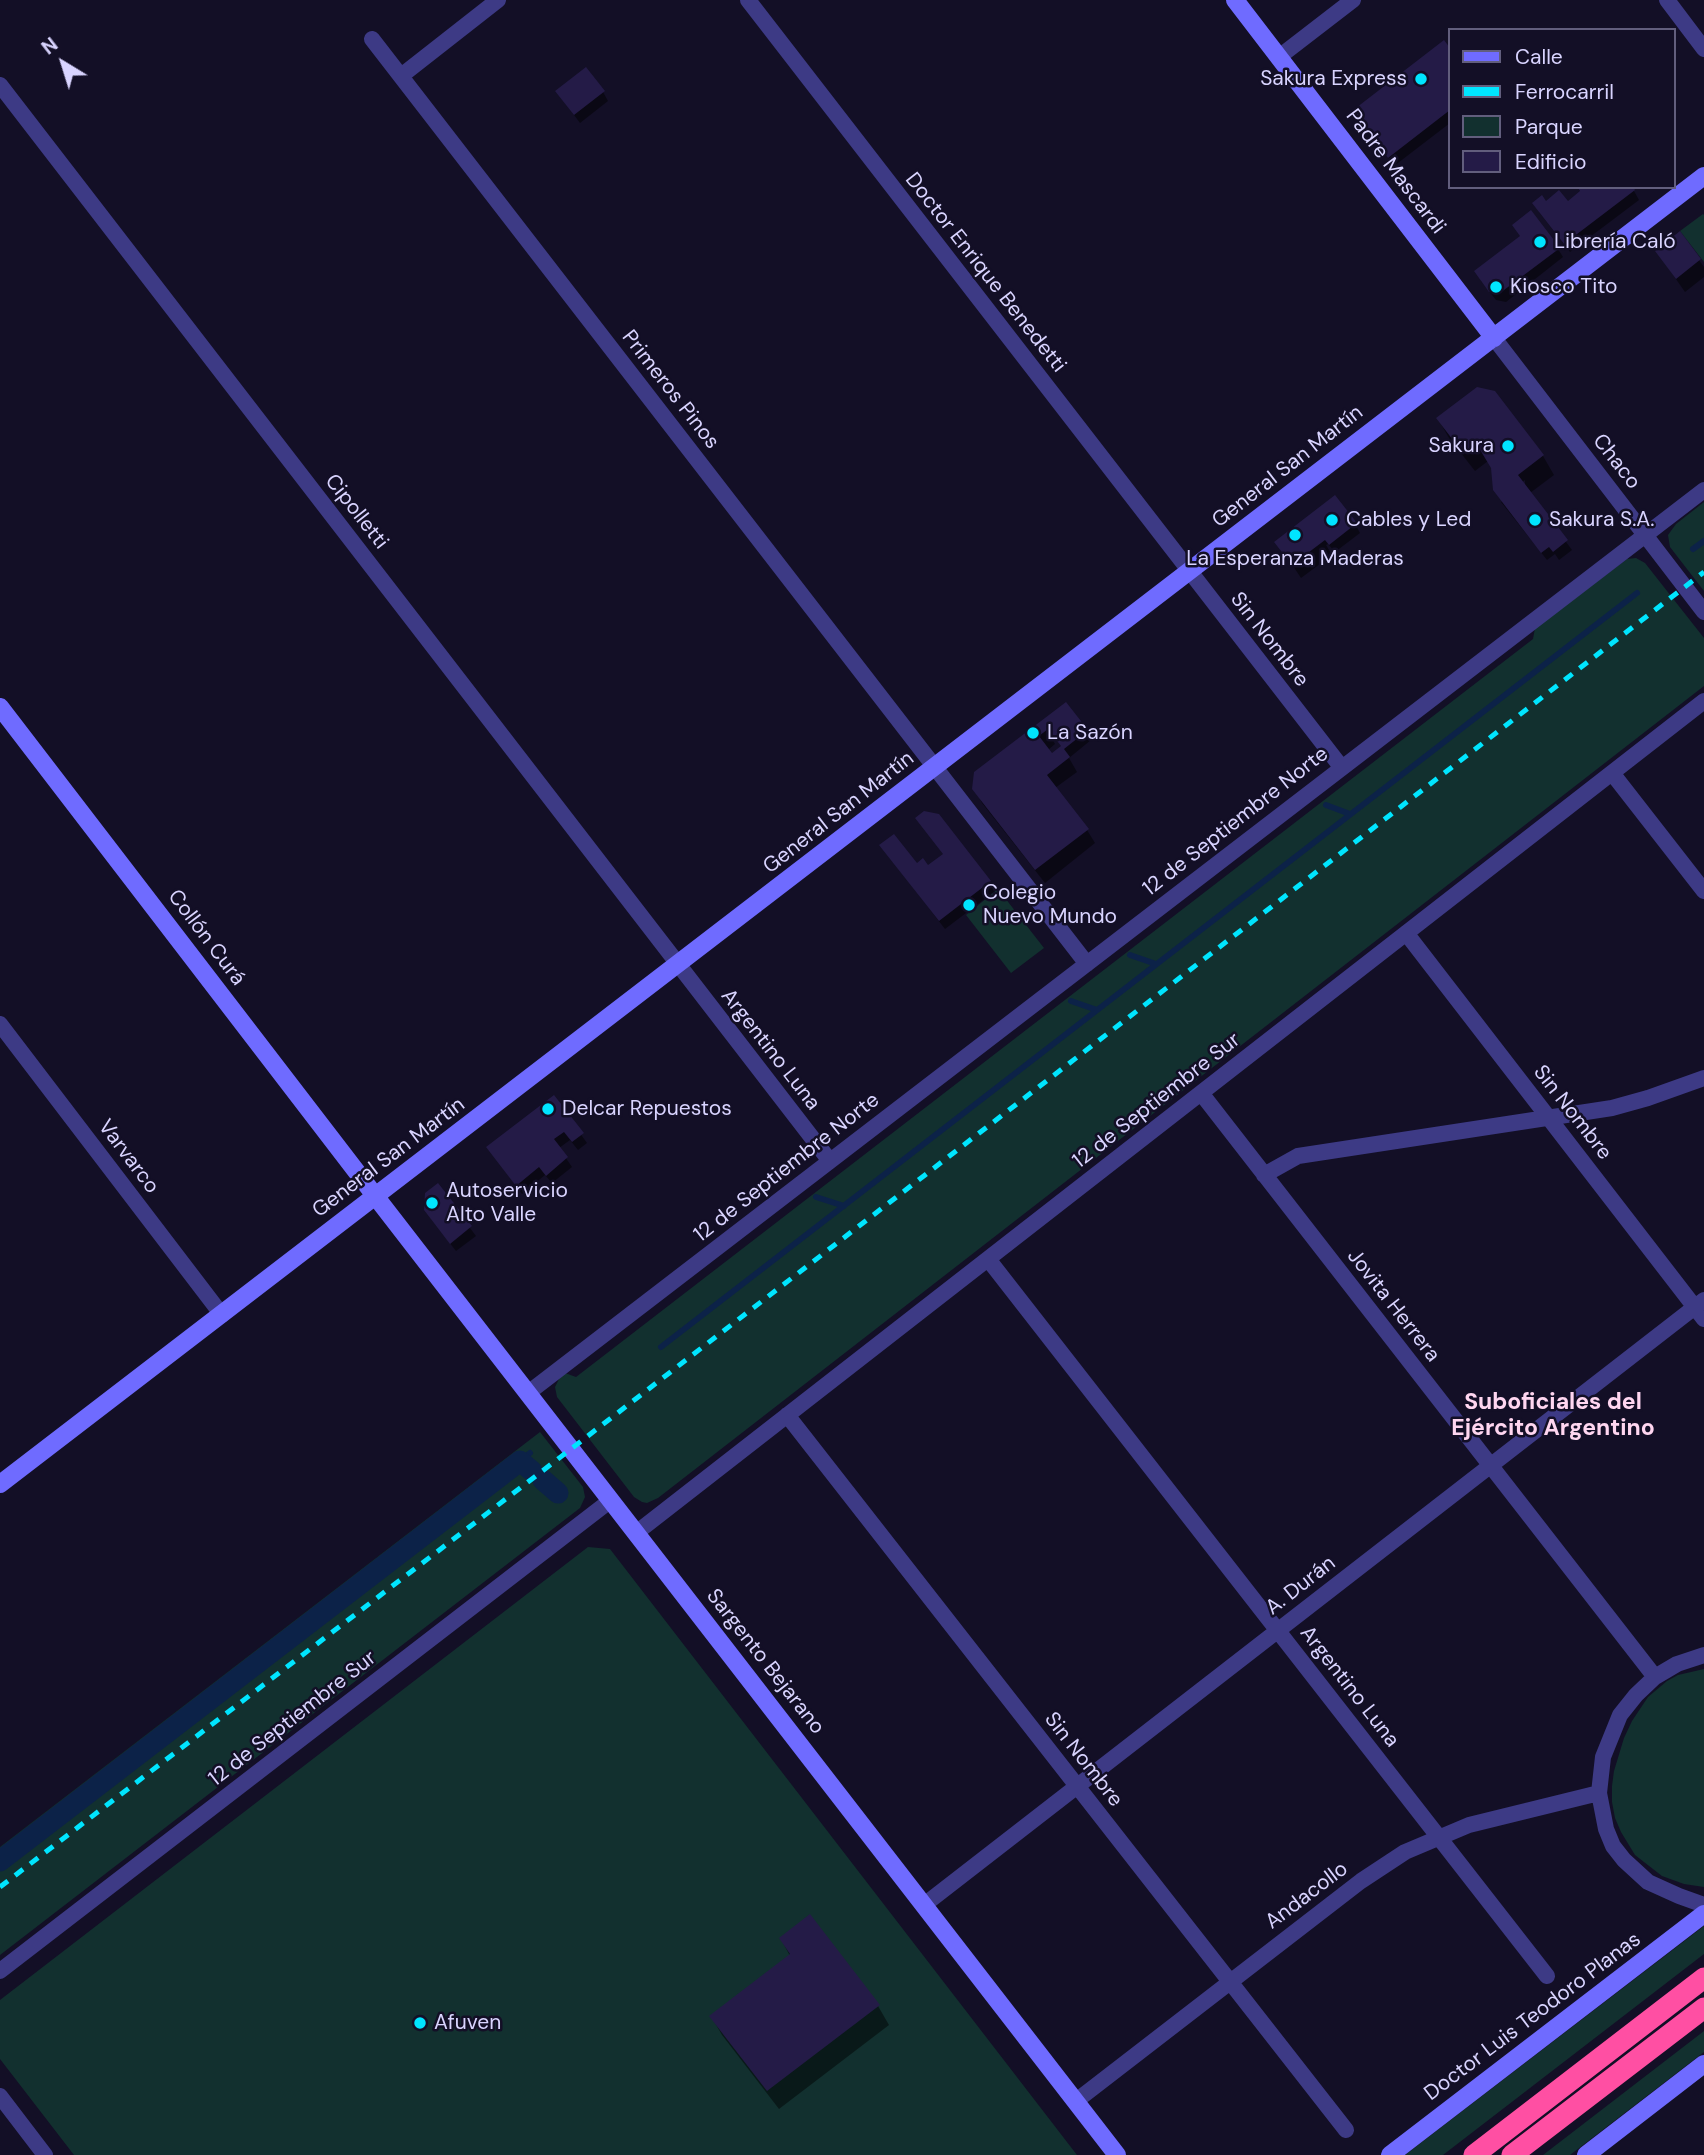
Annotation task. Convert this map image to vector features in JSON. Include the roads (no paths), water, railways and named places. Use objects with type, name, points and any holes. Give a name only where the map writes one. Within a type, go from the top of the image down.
[{"type":"highway","points":[[1474,2155],[1704,1978]]},
{"type":"highway","points":[[1512,2155],[1704,2008]]},
{"type":"main road","name":"Padre Mascardi","points":[[1235,0],[1494,338]]},
{"type":"main road","name":"General San Martín","points":[[0,1485],[1704,176]]},
{"type":"main road","name":"Collón Curá","points":[[0,707],[376,1197]]},
{"type":"main road","name":"Sargento Bejarano","points":[[376,1197],[1117,2155]]},
{"type":"main road","name":"Doctor Luis Teodoro Planas","points":[[1390,2155],[1704,1914]]},
{"type":"main road","points":[[1586,2155],[1704,2064]]},
{"type":"street","points":[[401,76],[498,0]]},
{"type":"street","name":"Doctor Enrique Benedetti","points":[[748,0],[1190,572]]},
{"type":"street","points":[[1279,57],[1353,0]]},
{"type":"street","points":[[1667,0],[1704,49]]},
{"type":"street","name":"Primeros Pinos","points":[[372,39],[935,767]]},
{"type":"street","name":"Cipolletti","points":[[0,85],[678,965]]},
{"type":"street","name":"Chaco","points":[[1494,338],[1704,612]]},
{"type":"street","name":"12 de Septiembre Norte","points":[[528,1393],[1704,490]]},
{"type":"street","name":"Sin Nombre","points":[[1190,572],[1342,768]]},
{"type":"street","name":"12 de Septiembre Sur","points":[[636,1533],[1704,701]]},
{"type":"street","points":[[935,767],[1087,964]]},
{"type":"street","points":[[1612,773],[1704,891]]},
{"type":"street","name":"Sin Nombre","points":[[1406,933],[1701,1308]]},
{"type":"street","name":"Argentino Luna","points":[[678,965],[830,1161]]},
{"type":"street","name":"Varvarco","points":[[0,1024],[222,1315]]},
{"type":"street","points":[[1264,1175],[1289,1160],[1310,1154],[1630,1104],[1704,1078]]},
{"type":"street","name":"Jovita Herrera","points":[[1200,1093],[1655,1677]]},
{"type":"street","name":"Argentino Luna","points":[[988,1259],[1547,1976]]},
{"type":"street","name":"A. Durán","points":[[924,1905],[1490,1466],[1701,1308]]},
{"type":"street","name":"Sin Nombre","points":[[787,1415],[1346,2130]]},
{"type":"street","name":"12 de Septiembre Sur","points":[[0,1971],[611,1500]]},
{"type":"street","points":[[1704,1655],[1677,1664],[1655,1677],[1620,1715],[1603,1757],[1599,1793],[1606,1829],[1613,1846],[1624,1860],[1648,1882],[1704,1905]]},
{"type":"street","name":"Andacollo","points":[[1076,2101],[1361,1881],[1405,1852],[1438,1837],[1491,1819],[1599,1793]]},
{"type":"street","points":[[0,2096],[45,2155]]},
{"type":"waterway","points":[[1693,549],[1704,541]]},
{"type":"waterway","points":[[661,1347],[1637,593]]},
{"type":"waterway","points":[[1326,805],[1350,814]]},
{"type":"waterway","points":[[1130,955],[1156,964]]},
{"type":"waterway","points":[[1071,1001],[1097,1010]]},
{"type":"waterway","points":[[816,1197],[844,1206]]},
{"type":"waterway","points":[[520,1461],[530,1453]]},
{"type":"waterway","points":[[0,1861],[520,1461],[532,1471]]},
{"type":"waterway","points":[[543,1480],[558,1493]]},
{"type":"railway","points":[[0,1887],[1704,572]]},
{"type":"place","name":"Sakura Express","points":[[1421,79]]},
{"type":"place","name":"Librería Caló","points":[[1540,242]]},
{"type":"place","name":"Kiosco Tito","points":[[1496,287]]},
{"type":"place","name":"Sakura","points":[[1508,446]]},
{"type":"place","name":"Cables y Led","points":[[1332,520]]},
{"type":"place","name":"Sakura S.A.","points":[[1535,520]]},
{"type":"place","name":"La Esperanza Maderas","points":[[1295,535]]},
{"type":"place","name":"La Sazón","points":[[1033,733]]},
{"type":"place","name":"Colegio Nuevo Mundo","points":[[969,905]]},
{"type":"place","name":"Delcar Repuestos","points":[[548,1109]]},
{"type":"place","name":"Autoservicio Alto Valle","points":[[432,1203]]},
{"type":"place","name":"Afuven","points":[[420,2023]]},
{"type":"district","name":"Suboficiales del Ejército Argentino","points":[[1553,1416]]}]
